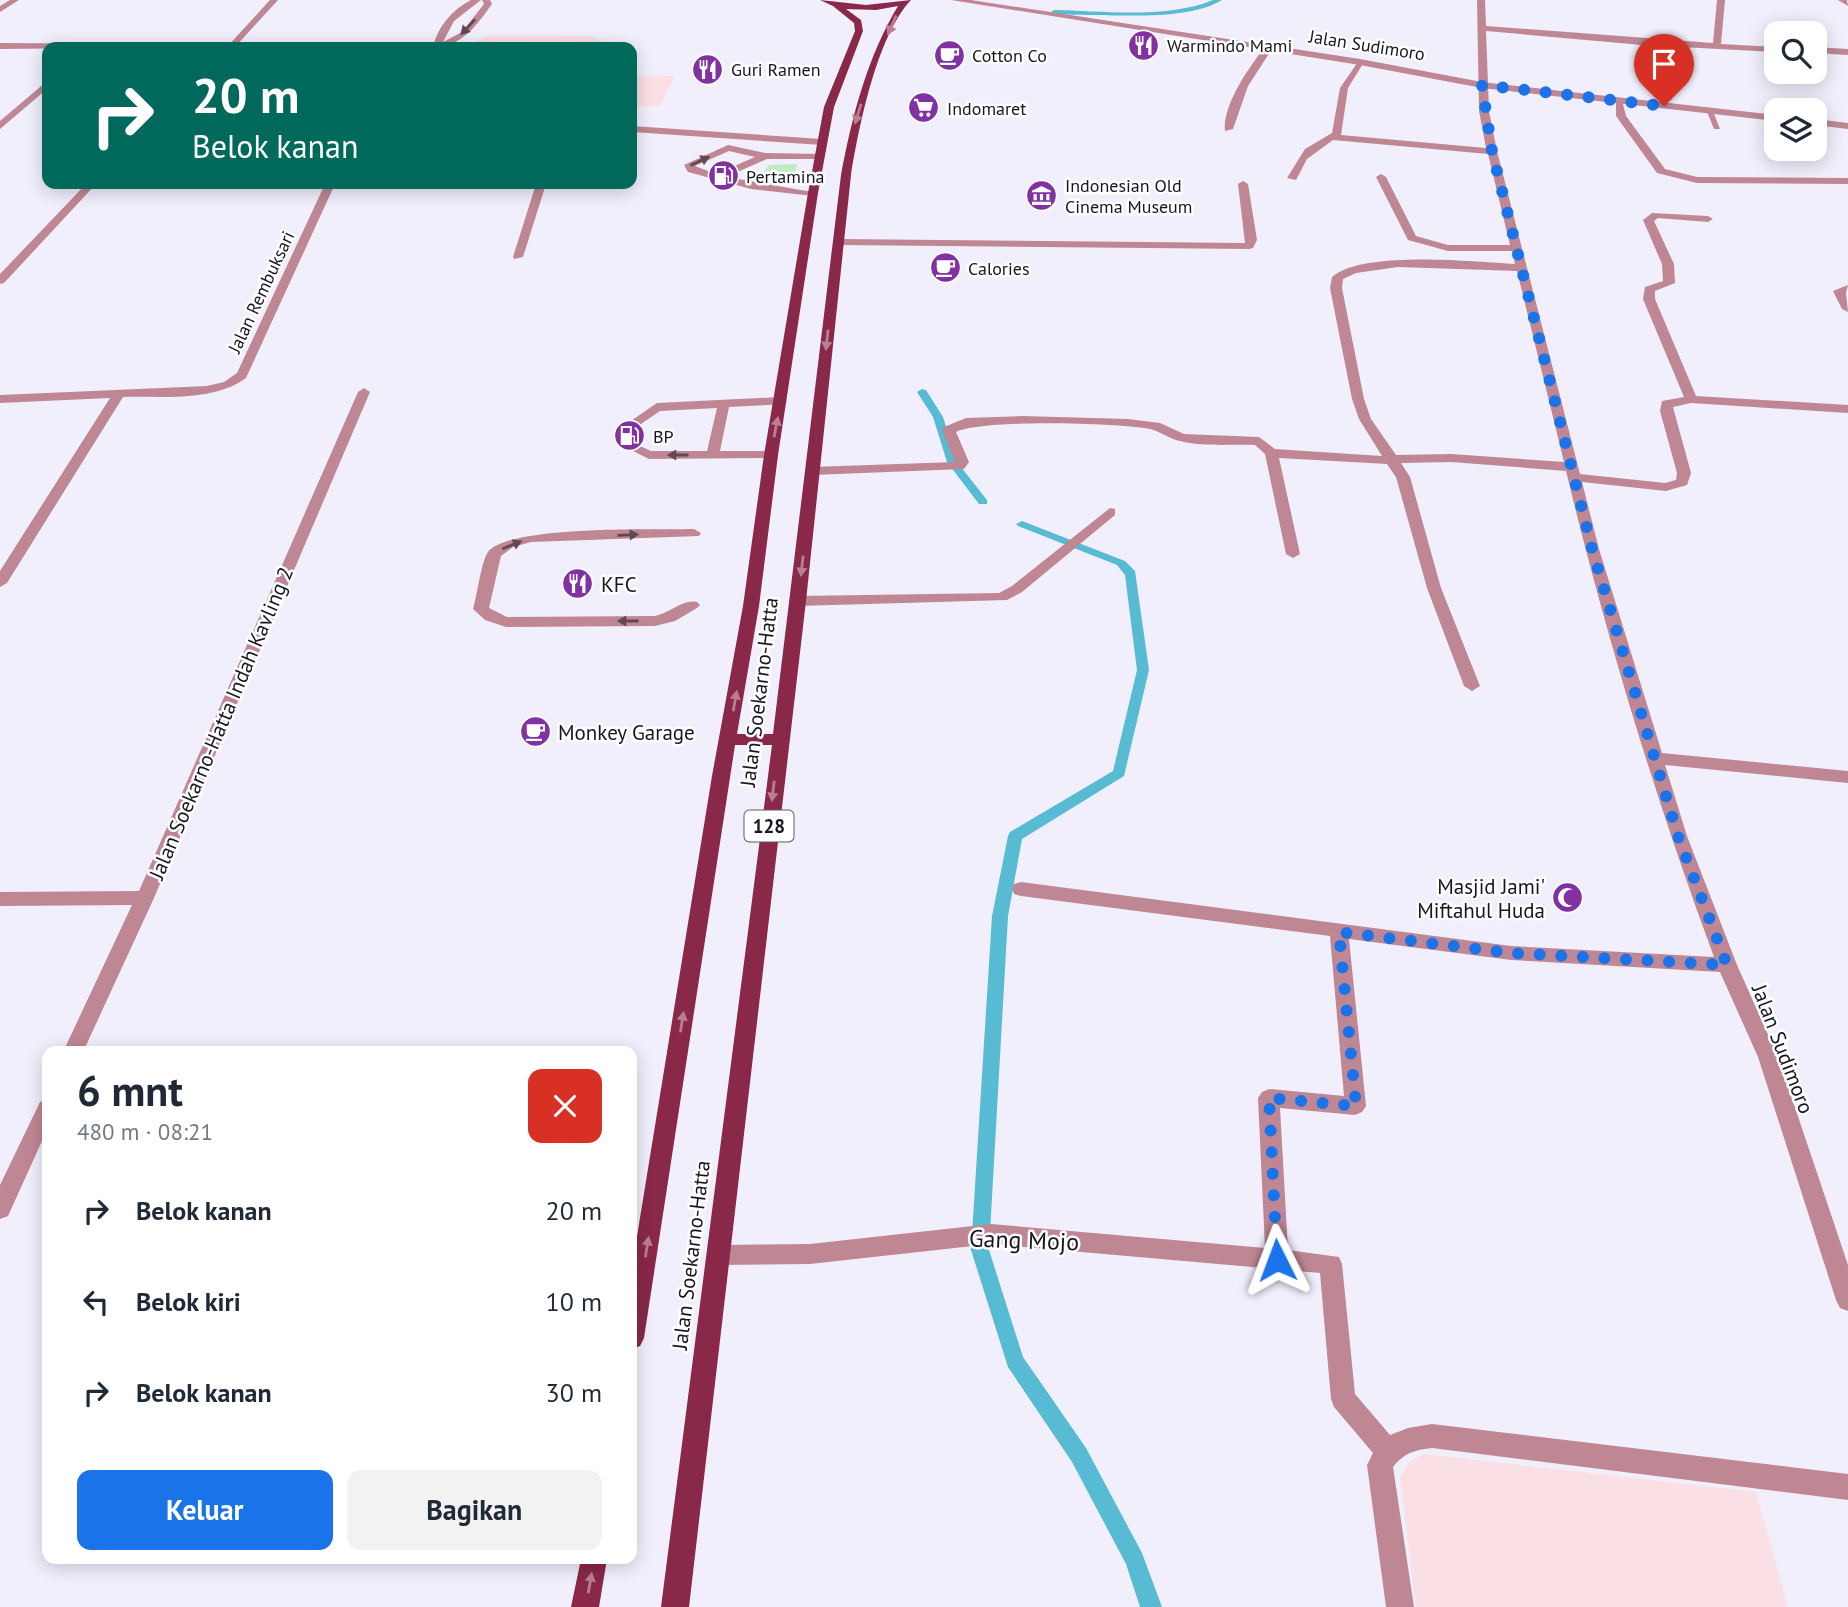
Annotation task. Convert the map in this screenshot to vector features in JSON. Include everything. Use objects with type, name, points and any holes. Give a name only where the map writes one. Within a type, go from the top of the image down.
[{"type":"main road","name":"Jalan Soekarno-Hatta","points":[[824,0],[836,4],[872,7],[906,1]]},
{"type":"main road","name":"Jalan Soekarno-Hatta","points":[[675,1607],[855,122],[890,24],[906,1]]},
{"type":"main road","name":"Jalan Soekarno-Hatta","points":[[637,1307],[751,606],[771,455],[813,193],[829,107],[859,31],[858,22],[836,4]]},
{"type":"main road","points":[[729,739],[779,740]]},
{"type":"main road","points":[[585,1607],[593,1564]]},
{"type":"street","points":[[0,10],[15,0]]},
{"type":"street","points":[[236,42],[274,0]]},
{"type":"street","points":[[439,42],[440,32],[466,4],[477,0]]},
{"type":"street","points":[[448,42],[465,34],[488,4],[486,0]]},
{"type":"street","name":"Jalan Sudimoro","points":[[955,0],[1360,62],[1482,85]]},
{"type":"street","name":"Jalan Sudimoro","points":[[1481,0],[1479,28],[1482,85],[1492,151],[1519,268],[1592,549],[1678,836],[1727,965],[1768,1057],[1848,1300]]},
{"type":"street","points":[[1513,0],[1525,1]]},
{"type":"street","points":[[1717,46],[1721,0]]},
{"type":"street","points":[[1842,0],[1848,4]]},
{"type":"street","points":[[1479,28],[1642,42],[1764,48]]},
{"type":"street","points":[[0,46],[42,46]]},
{"type":"street","points":[[1228,129],[1234,103],[1249,72],[1268,49]]},
{"type":"street","points":[[1827,51],[1848,52]]},
{"type":"street","points":[[1333,137],[1345,88],[1360,62]]},
{"type":"street","points":[[1482,85],[1764,117]]},
{"type":"street","points":[[0,127],[42,89]]},
{"type":"street","points":[[1619,102],[1620,116],[1666,173],[1697,180],[1848,181]]},
{"type":"street","points":[[23,106],[35,106]]},
{"type":"street","points":[[1709,111],[1717,127]]},
{"type":"street","points":[[1827,123],[1848,126]]},
{"type":"street","points":[[637,130],[821,149]]},
{"type":"street","points":[[1292,178],[1296,165],[1306,152],[1324,139],[1333,137],[1492,151]]},
{"type":"street","points":[[765,156],[728,148],[689,165],[692,170],[716,178],[773,191],[813,193]]},
{"type":"street","points":[[716,178],[765,156],[821,149]]},
{"type":"street","points":[[1381,177],[1412,238],[1437,246],[1515,248]]},
{"type":"street","points":[[839,242],[1249,246],[1252,240],[1242,184]]},
{"type":"street","points":[[0,281],[86,189]]},
{"type":"street","name":"Jalan Rembuksari","points":[[0,399],[118,396],[207,390],[228,385],[242,375],[328,189]]},
{"type":"street","points":[[518,257],[539,189]]},
{"type":"street","points":[[1691,399],[1649,299],[1650,288],[1670,283],[1668,264],[1648,220],[1656,215],[1708,219]]},
{"type":"street","points":[[1472,686],[1434,588],[1408,490],[1365,419],[1358,399],[1336,288],[1338,276],[1371,265],[1519,268]]},
{"type":"street","points":[[1848,288],[1839,291],[1848,309]]},
{"type":"street","name":"Jalan Soekarno-Hatta Indah Kavling 2","points":[[76,1046],[145,898],[364,392]]},
{"type":"street","points":[[0,583],[118,396]]},
{"type":"street","points":[[1272,453],[1371,460],[1451,458],[1573,472],[1666,487],[1682,482],[1685,473],[1666,406],[1671,402],[1691,399],[1848,409]]},
{"type":"street","points":[[771,455],[649,455],[634,448],[631,425],[657,407],[781,401]]},
{"type":"street","points":[[713,455],[724,403]]},
{"type":"street","points":[[812,471],[954,467],[962,462],[949,430],[960,423],[988,421],[1128,423],[1155,426],[1182,438],[1259,441],[1272,453],[1293,554]]},
{"type":"street","points":[[798,601],[1002,597],[1110,512]]},
{"type":"street","points":[[692,605],[670,618],[655,621],[506,622],[490,617],[481,609],[494,554],[508,544],[541,538],[694,533]]},
{"type":"street","points":[[1654,758],[1848,777]]},
{"type":"street","points":[[1021,889],[1511,953],[1727,965]]},
{"type":"street","points":[[0,898],[145,898]]},
{"type":"street","points":[[1277,1260],[1269,1098],[1356,1106],[1339,932]]},
{"type":"street","points":[[0,1209],[42,1119]]},
{"type":"street","name":"Gang Mojo","points":[[718,1255],[810,1254],[991,1234],[1331,1264],[1343,1399],[1388,1451]]},
{"type":"street","points":[[1399,1607],[1380,1465],[1388,1451],[1401,1440],[1432,1436],[1848,1487]]},
{"type":"shaded area","points":[[490,35],[590,36],[603,42],[476,42]]},
{"type":"shaded area","points":[[637,75],[675,76],[660,106],[637,106]]},
{"type":"shaded area","points":[[1424,1454],[1756,1492],[1788,1607],[1416,1607],[1400,1478],[1409,1462]]},
{"type":"green space","points":[[797,164],[794,182],[761,175],[769,165]]},
{"type":"waterway","points":[[1054,12],[1164,12],[1205,6],[1219,0]]},
{"type":"waterway","points":[[922,392],[938,417],[952,462],[983,502]]},
{"type":"waterway","points":[[1022,524],[1121,563],[1131,574],[1143,670],[1119,773],[1015,836],[1000,916],[980,1250],[1015,1361],[1079,1455],[1135,1560],[1151,1607]]},
{"type":"place","name":"Warmindo Mami","points":[[1144,45]]},
{"type":"place","name":"Cotton Co","points":[[949,55]]},
{"type":"place","name":"Guri Ramen","points":[[708,69]]},
{"type":"place","name":"Indomaret","points":[[924,108]]},
{"type":"place","name":"Pertamina","points":[[723,176]]},
{"type":"place","name":"Indonesian Old Cinema Museum","points":[[1042,195]]},
{"type":"place","name":"Calories","points":[[945,268]]},
{"type":"place","name":"BP","points":[[630,436]]},
{"type":"place","name":"KFC","points":[[578,584]]},
{"type":"place","name":"Monkey Garage","points":[[535,732]]},
{"type":"place","name":"Masjid Jami' Miftahul Huda","points":[[1568,898]]},
{"type":"route","points":[[1277,1260],[1269,1098],[1356,1106],[1339,932],[1511,953],[1727,965],[1678,836],[1592,549],[1526,297],[1492,151],[1482,85],[1664,106]]}]
